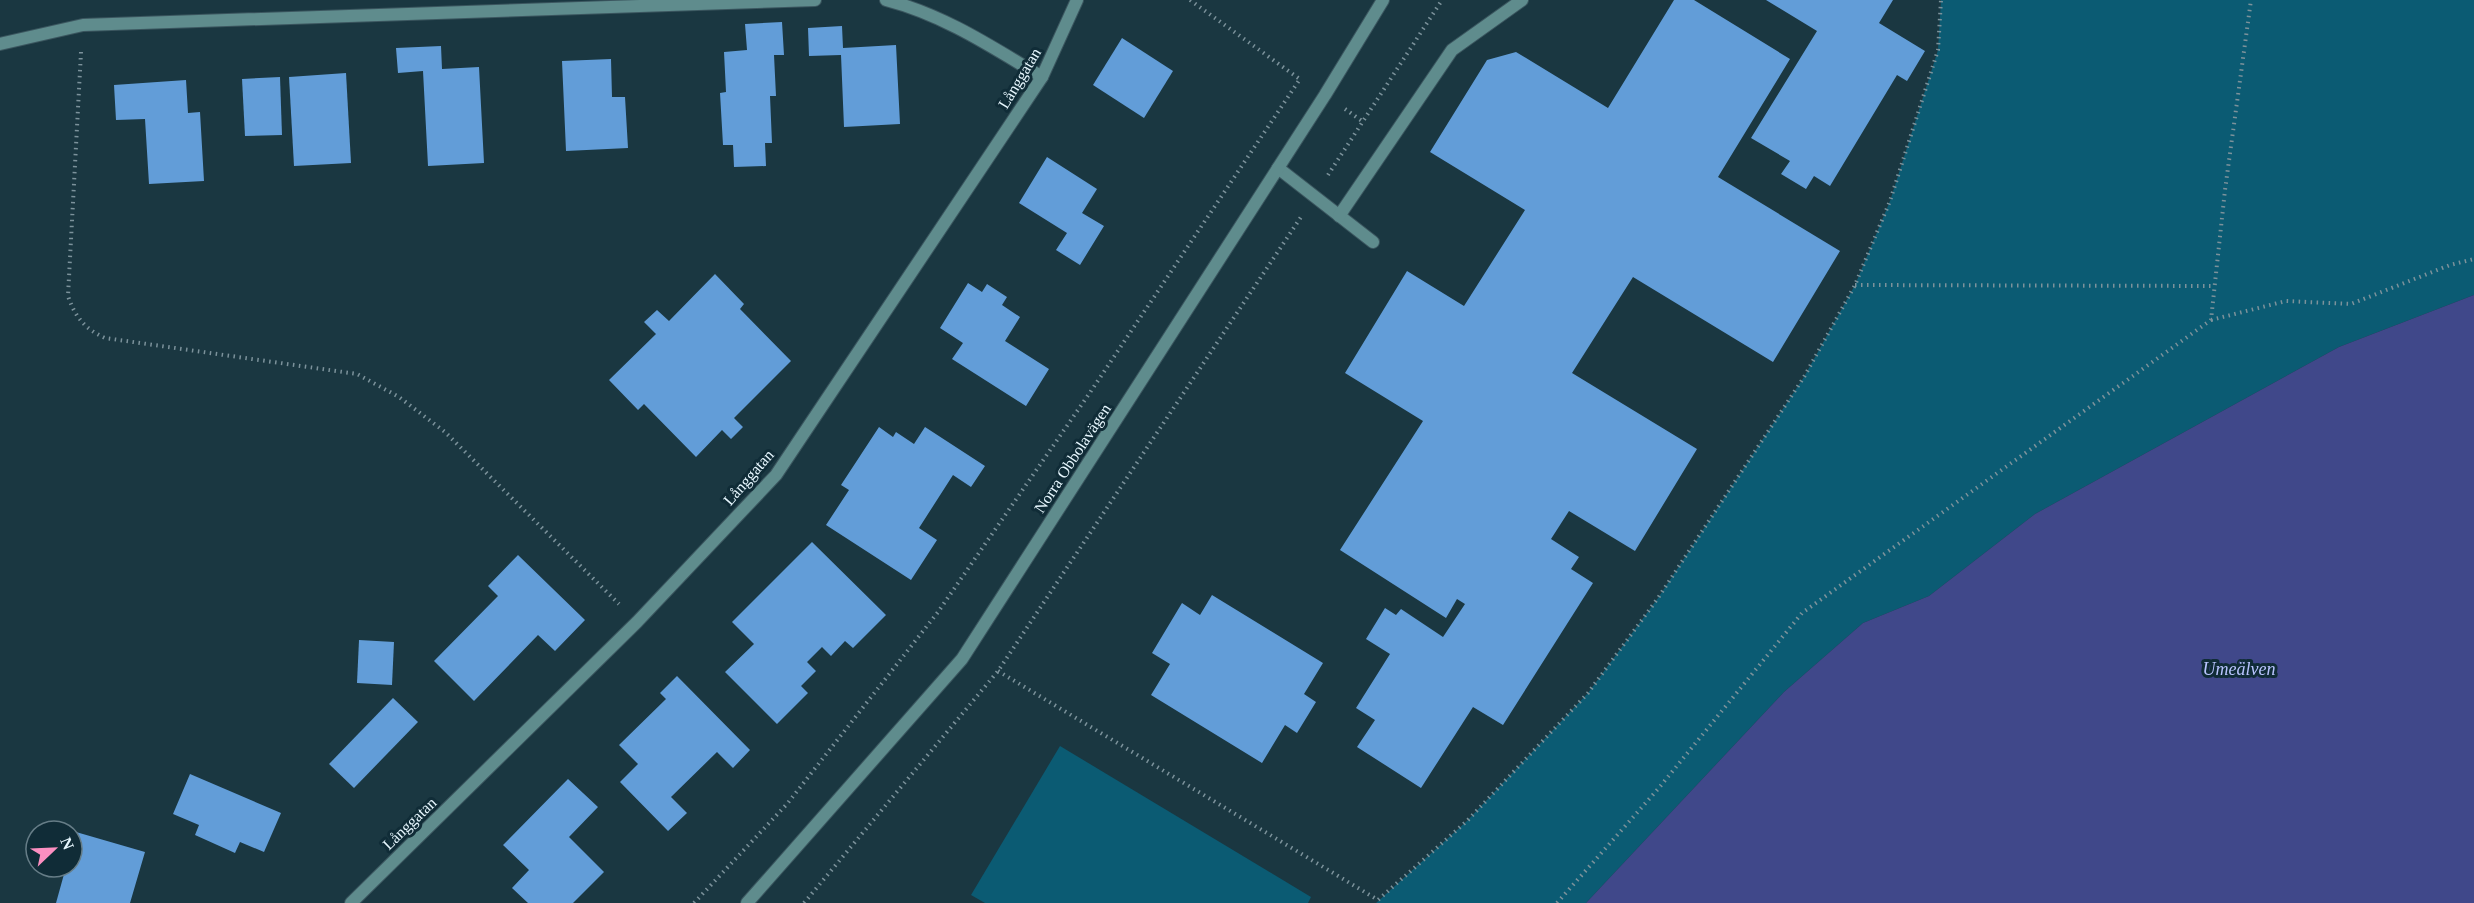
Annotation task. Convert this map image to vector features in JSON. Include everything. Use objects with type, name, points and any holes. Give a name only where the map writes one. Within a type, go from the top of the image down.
[{"type":"street","points":[[0,44],[83,25],[815,0]]},
{"type":"street","points":[[886,0],[916,8],[965,31],[1042,77]]},
{"type":"street","name":"Långgatan","points":[[351,903],[637,622],[776,475],[1042,77],[1077,0]]},
{"type":"street","name":"Norra Obbolavägen","points":[[747,903],[962,659],[1325,95],[1383,0]]},
{"type":"street","points":[[1339,216],[1452,50],[1522,0]]},
{"type":"street","points":[[1278,168],[1373,242]]},
{"type":"path","points":[[1190,0],[1362,121]]},
{"type":"path","points":[[804,903],[998,671],[1315,197],[1442,0]]},
{"type":"path","points":[[998,671],[1377,901],[1467,821],[1588,693],[1658,598],[1803,377],[1855,285],[1890,201],[1938,50],[1941,0]]},
{"type":"path","points":[[2211,320],[2225,190],[2251,0]]},
{"type":"path","points":[[83,25],[68,296],[80,321],[91,331],[105,338],[357,374],[378,385],[399,397],[445,432],[637,622]]},
{"type":"path","points":[[694,903],[788,804],[938,612],[1089,394],[1300,79]]},
{"type":"path","points":[[1557,903],[1658,789],[1802,613],[2211,320],[2286,301],[2351,304],[2450,265],[2474,259]]},
{"type":"path","points":[[1855,285],[2214,286]]},
{"type":"shaded area","points":[[1941,0],[2474,0],[2474,295],[2339,347],[2035,514],[1929,596],[1863,623],[1784,692],[1586,903],[1376,903],[1467,821],[1588,693],[1658,598],[1804,377],[1855,285],[1890,201],[1938,50]]},
{"type":"shaded area","points":[[1060,746],[1311,897],[1308,903],[985,903],[971,895]]},
{"type":"water","name":"Umeälven","points":[[2474,295],[2474,903],[1586,903],[1784,692],[1863,623],[1929,596],[2035,514],[2339,347]]},
{"type":"building","points":[[1674,0],[1694,0],[1790,59],[1718,177],[1840,251],[1773,362],[1633,277],[1572,373],[1697,449],[1635,551],[1569,511],[1551,539],[1579,557],[1571,569],[1593,583],[1503,725],[1473,707],[1421,788],[1357,747],[1375,720],[1356,708],[1390,654],[1366,639],[1385,608],[1396,615],[1401,609],[1443,637],[1465,604],[1457,599],[1446,618],[1340,550],[1423,421],[1345,373],[1407,271],[1464,306],[1525,210],[1430,152],[1487,60],[1516,52],[1608,108]]},
{"type":"building","points":[[1766,0],[1893,0],[1879,23],[1925,51],[1907,81],[1897,75],[1830,186],[1814,176],[1806,189],[1781,174],[1790,161],[1751,138],[1817,31]]},
{"type":"building","points":[[782,22],[784,55],[774,55],[776,96],[770,96],[772,143],[765,143],[766,166],[734,167],[733,145],[723,145],[720,93],[726,92],[724,52],[747,50],[745,24]]},
{"type":"building","points":[[842,26],[843,48],[896,45],[900,124],[844,127],[841,55],[809,56],[808,28]]},
{"type":"building","points":[[1122,38],[1173,71],[1144,118],[1093,85]]},
{"type":"building","points":[[441,46],[442,69],[479,67],[484,163],[428,166],[423,71],[398,73],[396,48]]},
{"type":"building","points":[[611,59],[612,97],[625,97],[628,148],[566,151],[562,61]]},
{"type":"building","points":[[346,73],[351,163],[294,166],[289,77]]},
{"type":"building","points":[[280,77],[282,135],[245,136],[242,79]]},
{"type":"building","points":[[186,80],[188,113],[200,112],[204,181],[149,184],[145,119],[116,120],[114,85]]},
{"type":"building","points":[[1047,157],[1097,189],[1082,213],[1104,226],[1080,265],[1056,250],[1067,233],[1019,203]]},
{"type":"building","points":[[715,274],[744,304],[740,309],[791,361],[734,418],[743,427],[731,439],[722,430],[696,457],[644,404],[638,410],[609,380],[656,334],[644,322],[657,310],[669,321]]},
{"type":"building","points":[[968,283],[982,292],[987,284],[1007,297],[1002,305],[1020,317],[1005,341],[1049,369],[1026,406],[952,359],[963,343],[940,328]]},
{"type":"building","points":[[879,427],[893,437],[896,432],[914,444],[925,427],[985,466],[971,487],[953,475],[919,528],[937,540],[911,580],[826,525],[849,490],[841,485]]},
{"type":"building","points":[[812,542],[886,615],[853,648],[845,641],[831,656],[822,647],[807,662],[816,671],[801,686],[808,693],[777,724],[725,672],[754,644],[732,622]]},
{"type":"building","points":[[518,555],[585,620],[555,651],[538,635],[474,701],[434,661],[498,596],[488,586]]},
{"type":"building","points":[[1212,595],[1323,663],[1304,694],[1316,702],[1297,733],[1285,725],[1262,763],[1151,695],[1170,664],[1152,653],[1182,603],[1200,615]]},
{"type":"building","points":[[359,640],[394,642],[392,685],[357,683]]},
{"type":"building","points":[[677,676],[750,750],[733,768],[717,752],[671,797],[687,813],[668,831],[620,782],[638,764],[619,745],[666,699],[660,693]]},
{"type":"building","points":[[393,698],[418,722],[354,788],[329,764]]},
{"type":"building","points":[[190,774],[281,813],[264,852],[240,842],[235,853],[195,835],[199,825],[173,814]]},
{"type":"building","points":[[568,779],[598,807],[569,837],[604,872],[573,903],[528,903],[512,888],[529,870],[503,845]]},
{"type":"building","points":[[84,834],[145,852],[130,903],[56,903],[63,879],[84,879]]}]
